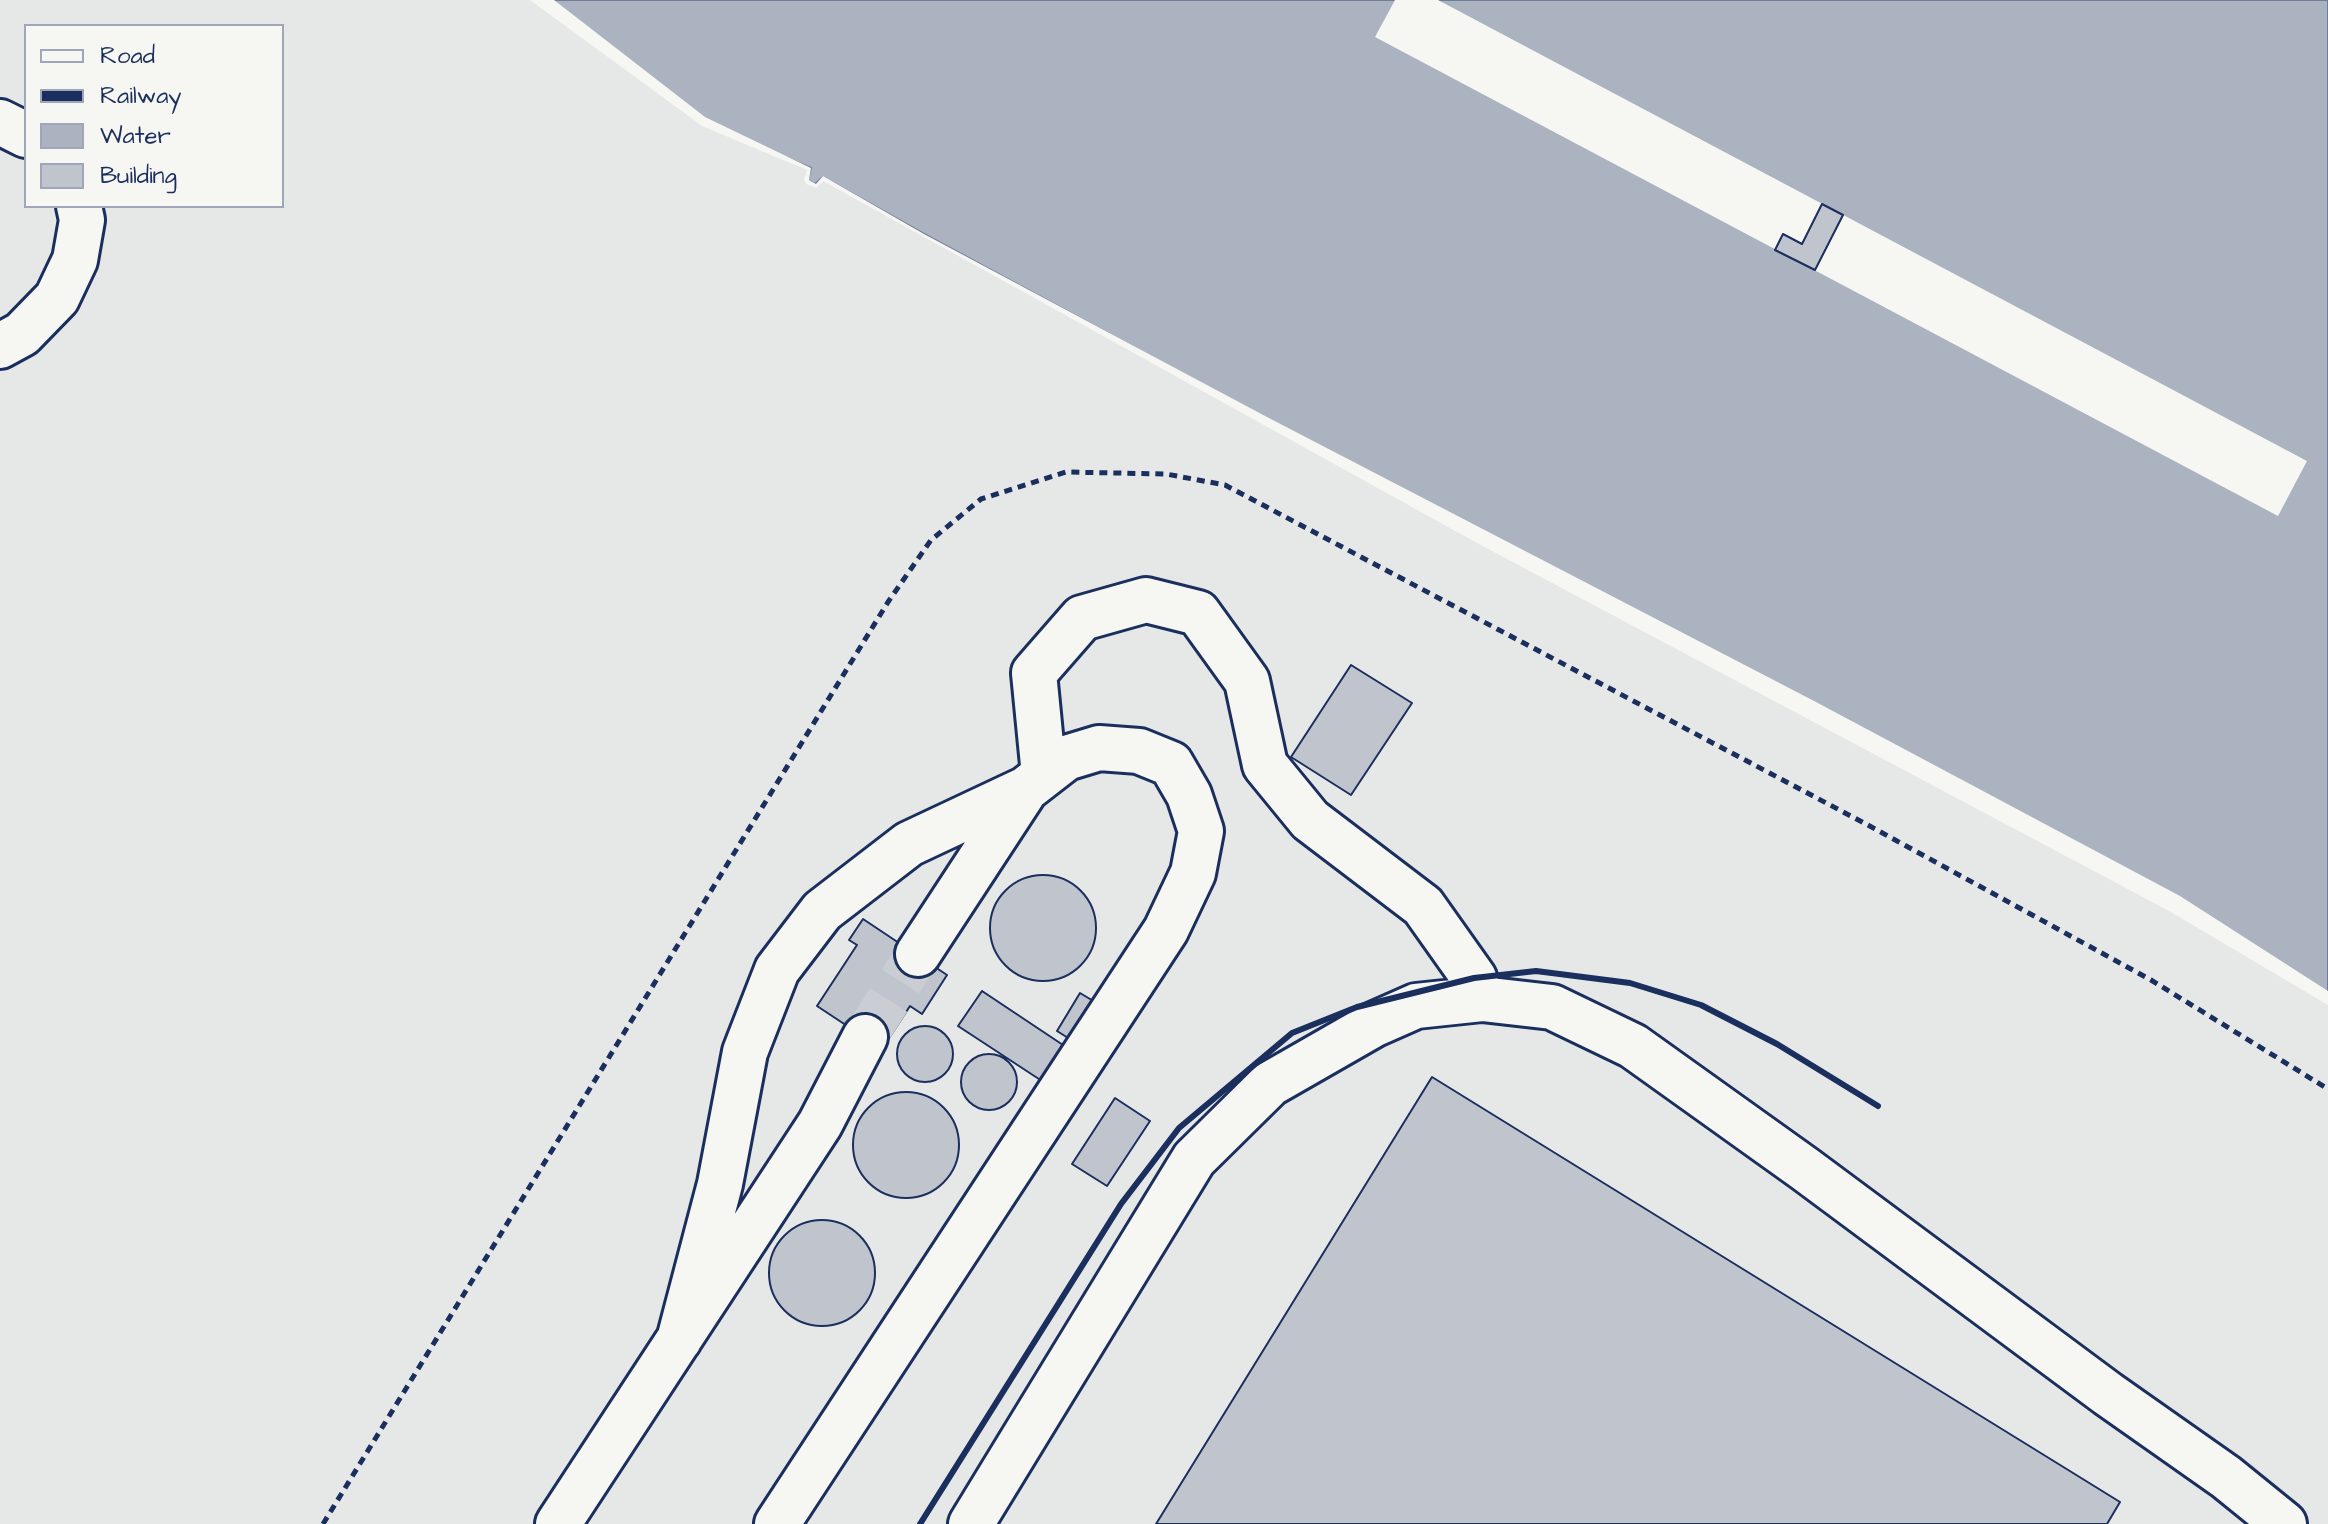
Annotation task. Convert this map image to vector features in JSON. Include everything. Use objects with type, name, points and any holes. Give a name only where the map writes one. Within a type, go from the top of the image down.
[{"type":"lane","points":[[0,122],[24,134]]},
{"type":"lane","points":[[0,346],[22,334],[57,298],[75,260],[82,220],[79,208]]},
{"type":"lane","points":[[918,954],[1035,782],[1034,673],[1082,618],[1146,600],[1198,613],[1247,681],[1265,765],[1310,820],[1423,906],[1474,978],[1482,999]]},
{"type":"lane","points":[[679,1340],[720,1184],[745,1052],[777,970],[822,911],[909,844],[1035,782],[1066,758],[1099,748],[1139,751],[1171,764],[1189,795],[1201,831],[1193,873],[1166,930],[777,1524]]},
{"type":"lane","points":[[971,1524],[1194,1159],[1270,1084],[1373,1025],[1416,1006],[1482,999],[1552,1007],[1633,1046],[2226,1477],[2284,1524]]},
{"type":"lane","points":[[558,1524],[820,1124],[865,1037]]},
{"type":"shaded area","points":[[0,0],[534,0],[823,176],[2171,907],[2328,1001],[2328,1524],[0,1524]]},
{"type":"water","points":[[534,0],[2328,0],[2328,1001],[2171,907],[823,177],[815,184],[808,180],[811,168],[704,123]]},
{"type":"pier","points":[[530,0],[554,0],[705,117],[811,168],[809,180],[816,184],[823,176],[924,234],[1267,417],[1816,702],[2180,896],[2328,991],[2328,1005],[2169,911],[1477,543],[823,181],[816,188],[806,184],[807,170],[702,126]]},
{"type":"pier","points":[[1395,0],[1438,0],[2307,461],[2278,516],[1375,37]]},
{"type":"building","points":[[1822,204],[1843,215],[1815,270],[1775,250],[1783,234],[1802,244]]},
{"type":"building","points":[[1351,665],[1412,703],[1351,795],[1291,757]]},
{"type":"building","points":[[1043,875],[1063,879],[1080,891],[1092,908],[1096,928],[1092,948],[1080,965],[1063,977],[1043,981],[1023,977],[1006,965],[994,948],[990,928],[994,908],[1006,891],[1023,879]]},
{"type":"building","points":[[863,919],[947,975],[922,1014],[910,1006],[882,1049],[817,1006],[857,945],[849,940]]},
{"type":"building","points":[[982,991],[1069,1049],[1045,1083],[958,1026]]},
{"type":"building","points":[[1080,993],[1100,1005],[1076,1043],[1057,1031]]},
{"type":"building","points":[[925,1026],[945,1034],[953,1054],[945,1074],[925,1082],[905,1074],[897,1054],[905,1034]]},
{"type":"building","points":[[989,1054],[1009,1062],[1017,1082],[1009,1102],[989,1110],[969,1102],[961,1082],[969,1062]]},
{"type":"building","points":[[1432,1077],[2120,1502],[2107,1524],[1156,1524]]},
{"type":"building","points":[[906,1092],[926,1096],[943,1108],[955,1125],[959,1145],[955,1165],[943,1182],[926,1194],[906,1198],[886,1194],[869,1182],[857,1165],[853,1145],[857,1125],[869,1108],[886,1096]]},
{"type":"building","points":[[1115,1098],[1150,1121],[1107,1186],[1072,1164]]},
{"type":"building","points":[[822,1220],[842,1224],[859,1236],[871,1253],[875,1273],[871,1293],[859,1310],[842,1322],[822,1326],[802,1322],[785,1310],[773,1293],[769,1273],[773,1253],[785,1236],[802,1224]]},
{"type":"tunnel","points":[[865,1037],[918,954]]},
{"type":"railway","points":[[920,1524],[1121,1204],[1179,1128],[1292,1033],[1357,1007],[1474,978],[1536,971],[1630,983],[1701,1005],[1777,1044],[1878,1106]]}]
